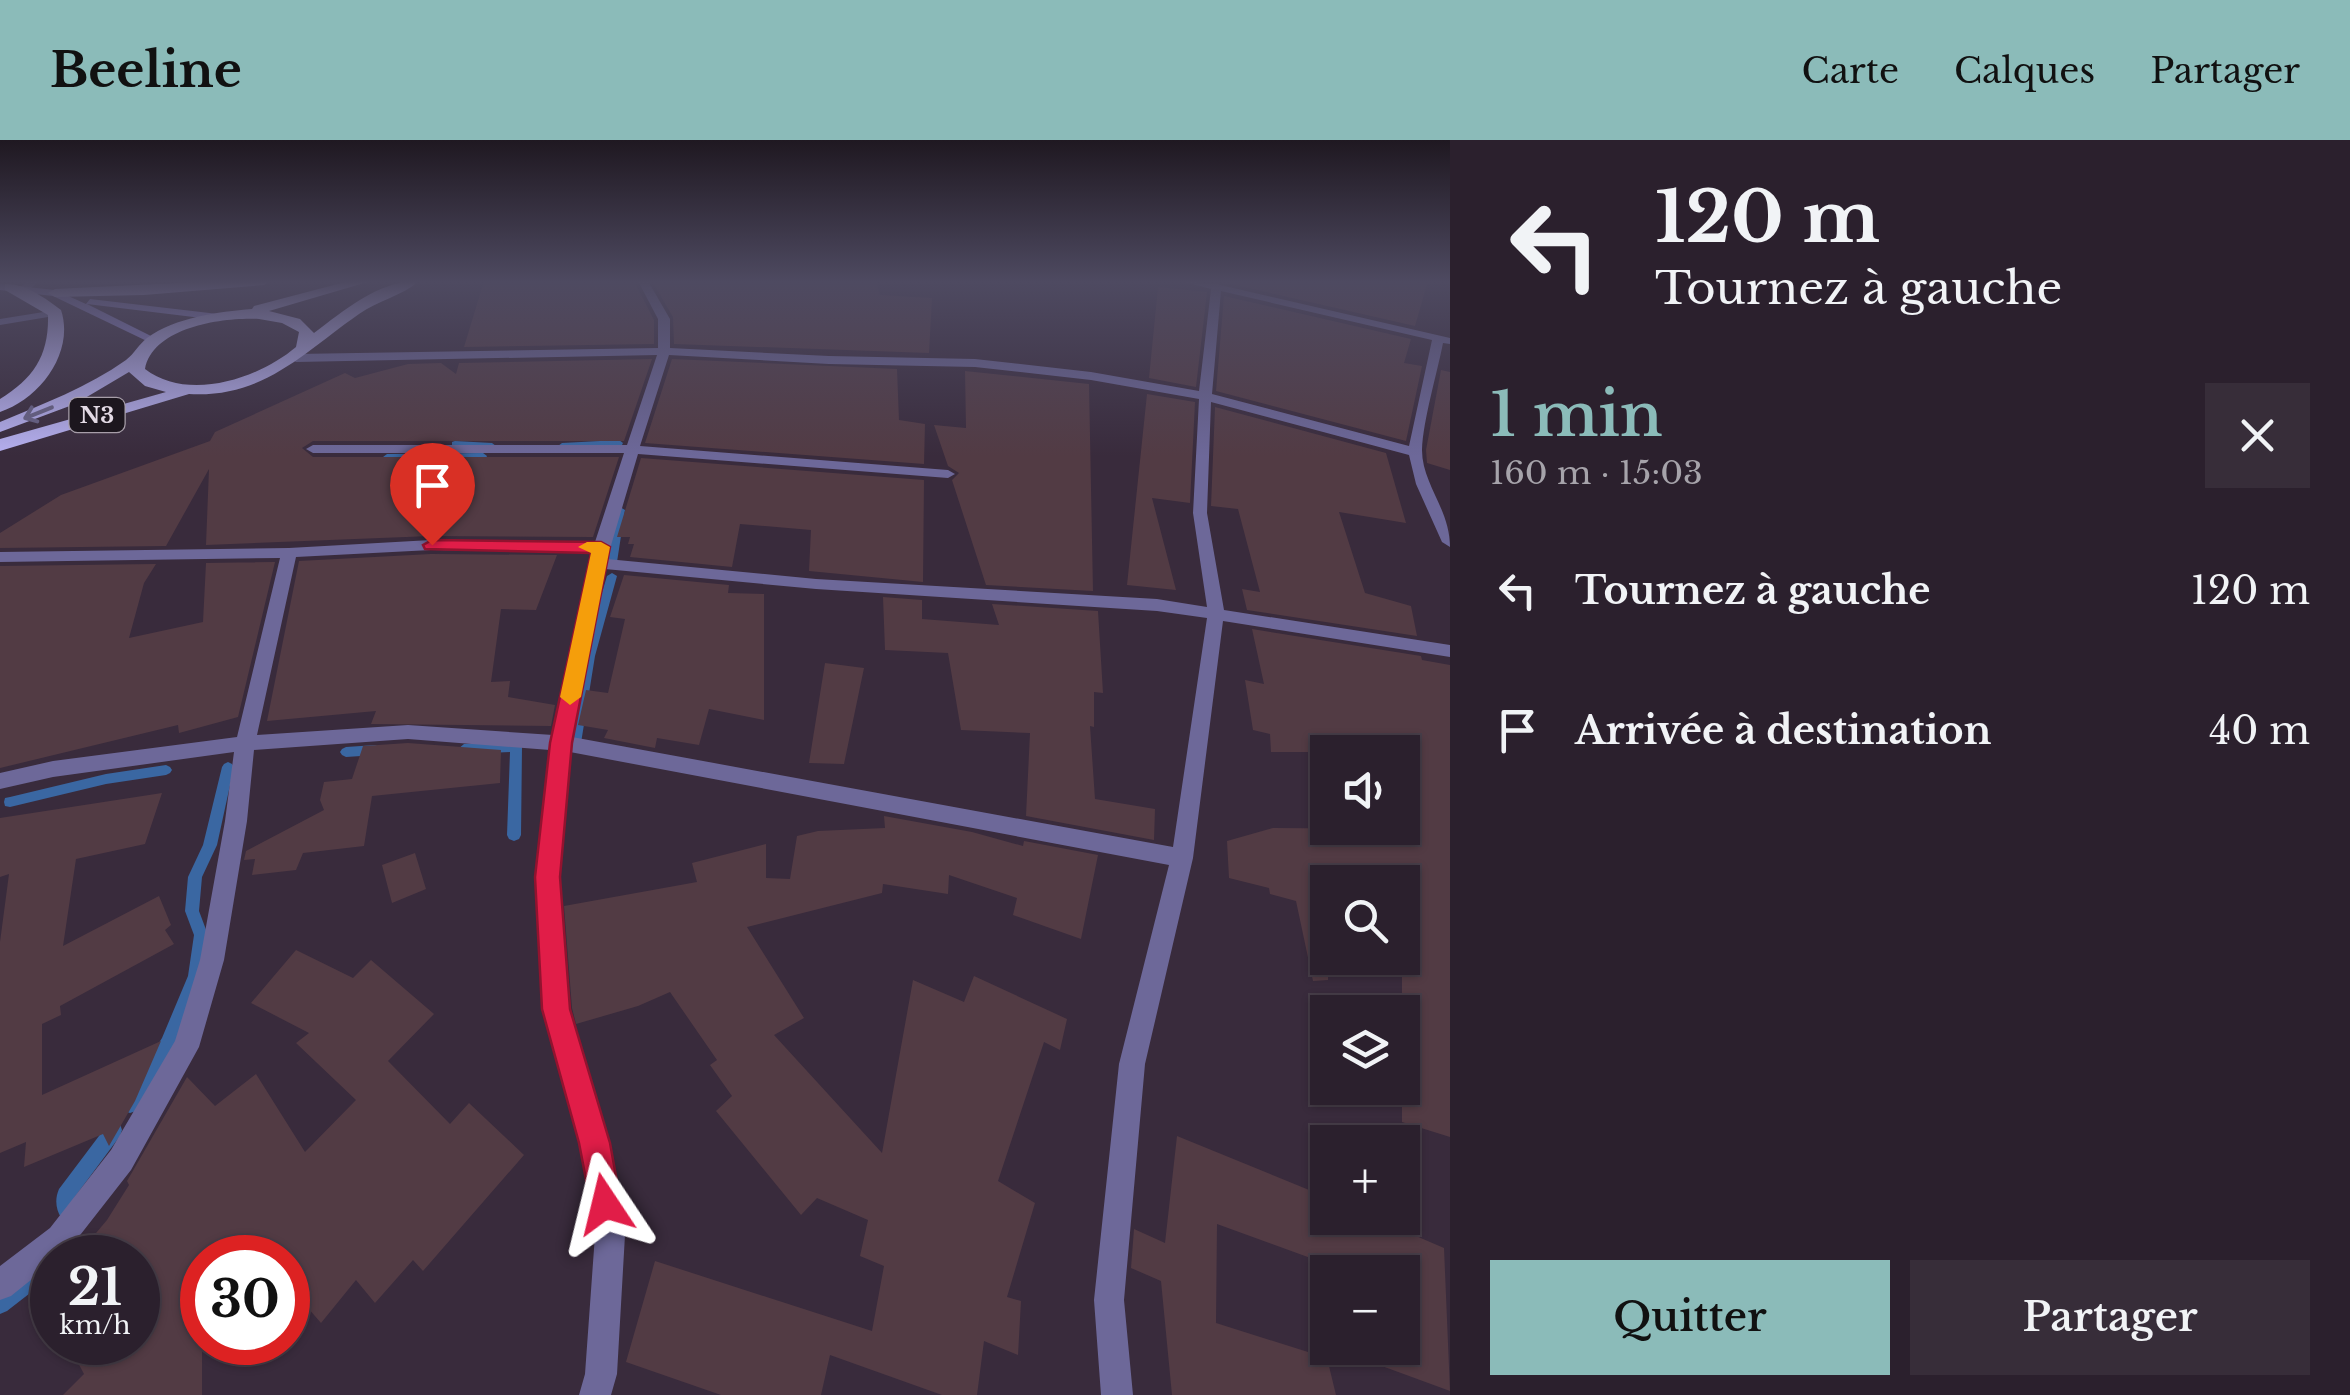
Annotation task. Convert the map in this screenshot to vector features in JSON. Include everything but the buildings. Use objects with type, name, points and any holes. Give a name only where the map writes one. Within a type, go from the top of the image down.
[{"type":"highway","points":[[0,406],[40,379],[58,340]]},
{"type":"highway","name":"N3","points":[[0,428],[69,400],[136,361],[156,340]]},
{"type":"highway","name":"N3","points":[[300,353],[304,340]]},
{"type":"highway","name":"N3","points":[[0,445],[196,389],[243,382],[300,353],[317,340]]},
{"type":"highway","name":"N3","points":[[136,361],[136,370],[155,384],[196,389]]},
{"type":"street","points":[[595,1395],[601,1374],[610,1235],[594,1143],[556,1009],[547,877],[561,743],[600,555],[636,448],[664,340]]},
{"type":"street","points":[[1116,1395],[1109,1300],[1132,1064],[1182,858],[1216,613],[1200,512],[1211,340]]},
{"type":"street","points":[[1444,340],[1415,452],[1422,484],[1450,542]]},
{"type":"street","points":[[300,353],[664,350],[829,360],[975,363],[1091,376],[1205,396],[1415,452]]},
{"type":"street","points":[[313,449],[636,448],[948,474]]},
{"type":"street","points":[[0,557],[289,554],[432,545],[600,555],[816,584],[1216,613],[1450,651]]},
{"type":"street","points":[[0,1284],[60,1238],[121,1160],[186,1047],[212,960],[245,743],[289,554]]},
{"type":"street","points":[[0,781],[54,769],[245,743],[408,732],[561,743],[1182,858]]},
{"type":"waterway","points":[[562,446],[619,443]]},
{"type":"waterway","points":[[455,444],[492,446]]},
{"type":"waterway","points":[[387,457],[483,456]]},
{"type":"waterway","points":[[612,562],[620,510]]},
{"type":"waterway","points":[[575,743],[589,656],[612,576]]},
{"type":"waterway","points":[[464,749],[516,747],[514,835]]},
{"type":"waterway","points":[[346,752],[376,750]]},
{"type":"waterway","points":[[130,1105],[168,1044],[196,976],[201,935],[192,911],[195,877],[210,845],[228,767]]},
{"type":"waterway","points":[[10,802],[106,779],[166,770]]},
{"type":"waterway","points":[[75,1220],[66,1210],[65,1195],[114,1130]]},
{"type":"waterway","points":[[0,1304],[30,1282]]},
{"type":"slow traffic","points":[[570,697],[601,547],[587,547]]},
{"type":"route","points":[[432,545],[601,547],[561,743],[547,877],[556,1009],[594,1143],[605,1204]]}]
